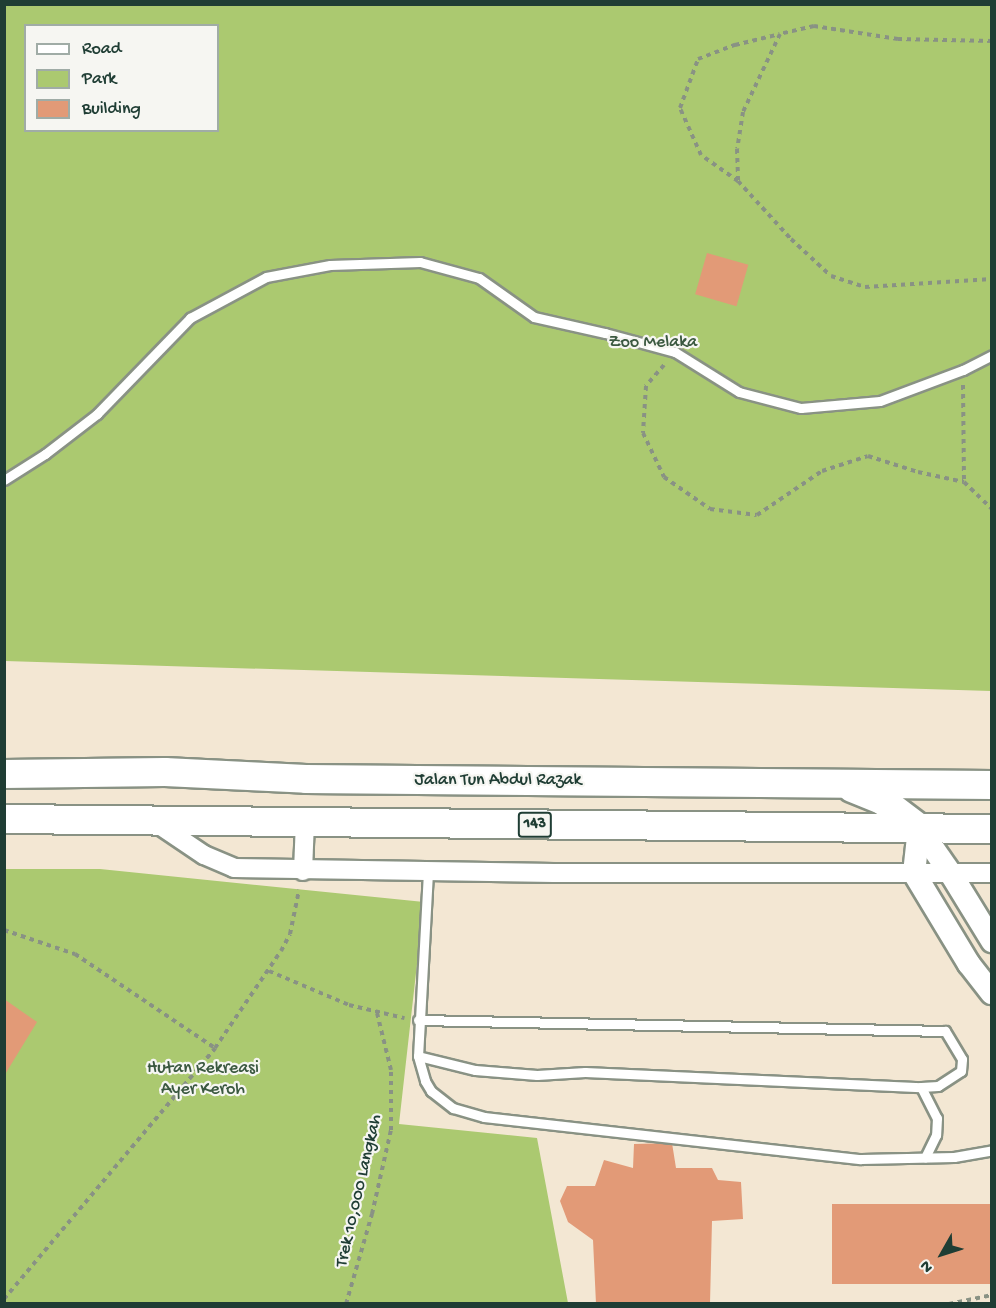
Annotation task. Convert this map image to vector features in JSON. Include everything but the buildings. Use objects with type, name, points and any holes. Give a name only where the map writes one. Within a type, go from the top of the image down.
[{"type":"highway","name":"Jalan Tun Abdul Razak","points":[[4,774],[165,772],[306,779],[988,785]]},
{"type":"highway","points":[[837,784],[882,800],[919,828],[948,800],[988,785]]},
{"type":"highway","name":"143","points":[[4,819],[992,829]]},
{"type":"street","points":[[151,820],[204,855],[234,867],[303,871],[428,872],[992,873]]},
{"type":"street","points":[[303,871],[305,822]]},
{"type":"street","points":[[919,828],[914,873],[969,964],[992,993]]},
{"type":"street","points":[[919,828],[989,930]]},
{"type":"lane","points":[[4,480],[45,454],[97,414],[190,318],[266,277],[330,265],[420,262],[479,278],[534,317],[675,352],[739,392],[801,408],[880,401],[963,370],[992,355]]},
{"type":"lane","points":[[428,872],[418,1020],[418,1056],[425,1081],[431,1091],[453,1108],[468,1114],[861,1159],[925,1158],[992,1150]]},
{"type":"lane","points":[[418,1020],[945,1030],[962,1059],[961,1071],[938,1086],[921,1087],[585,1072],[537,1075],[476,1070],[418,1056]]},
{"type":"lane","points":[[921,1087],[937,1118],[936,1135],[925,1158]]},
{"type":"path","points":[[992,41],[898,39],[814,26],[735,45],[698,59],[680,108],[701,155],[738,182],[791,239],[831,276],[865,287],[992,279]]},
{"type":"path","points":[[738,182],[737,149],[743,112],[780,34]]},
{"type":"path","points":[[675,352],[646,386],[643,433],[664,477],[710,509],[757,515],[822,471],[868,456],[918,472],[964,482],[992,509]]},
{"type":"path","points":[[963,370],[964,482]]},
{"type":"path","points":[[4,1299],[215,1048],[269,971],[290,934],[303,871]]},
{"type":"path","points":[[4,930],[75,954],[215,1048]]},
{"type":"path","points":[[269,971],[323,995],[377,1013],[418,1020]]},
{"type":"path","name":"Trek 10,000 Langkah","points":[[346,1304],[372,1214],[391,1130],[391,1070],[377,1013]]},
{"type":"path","points":[[949,1304],[992,1295]]},
{"type":"green space","name":"Zoo Melaka","points":[[5,5],[991,5],[991,691],[5,661]]},
{"type":"green space","name":"Hutan Rekreasi Ayer Keroh","points":[[4,869],[100,869],[424,902],[399,1124],[537,1138],[568,1303],[5,1303]]}]
